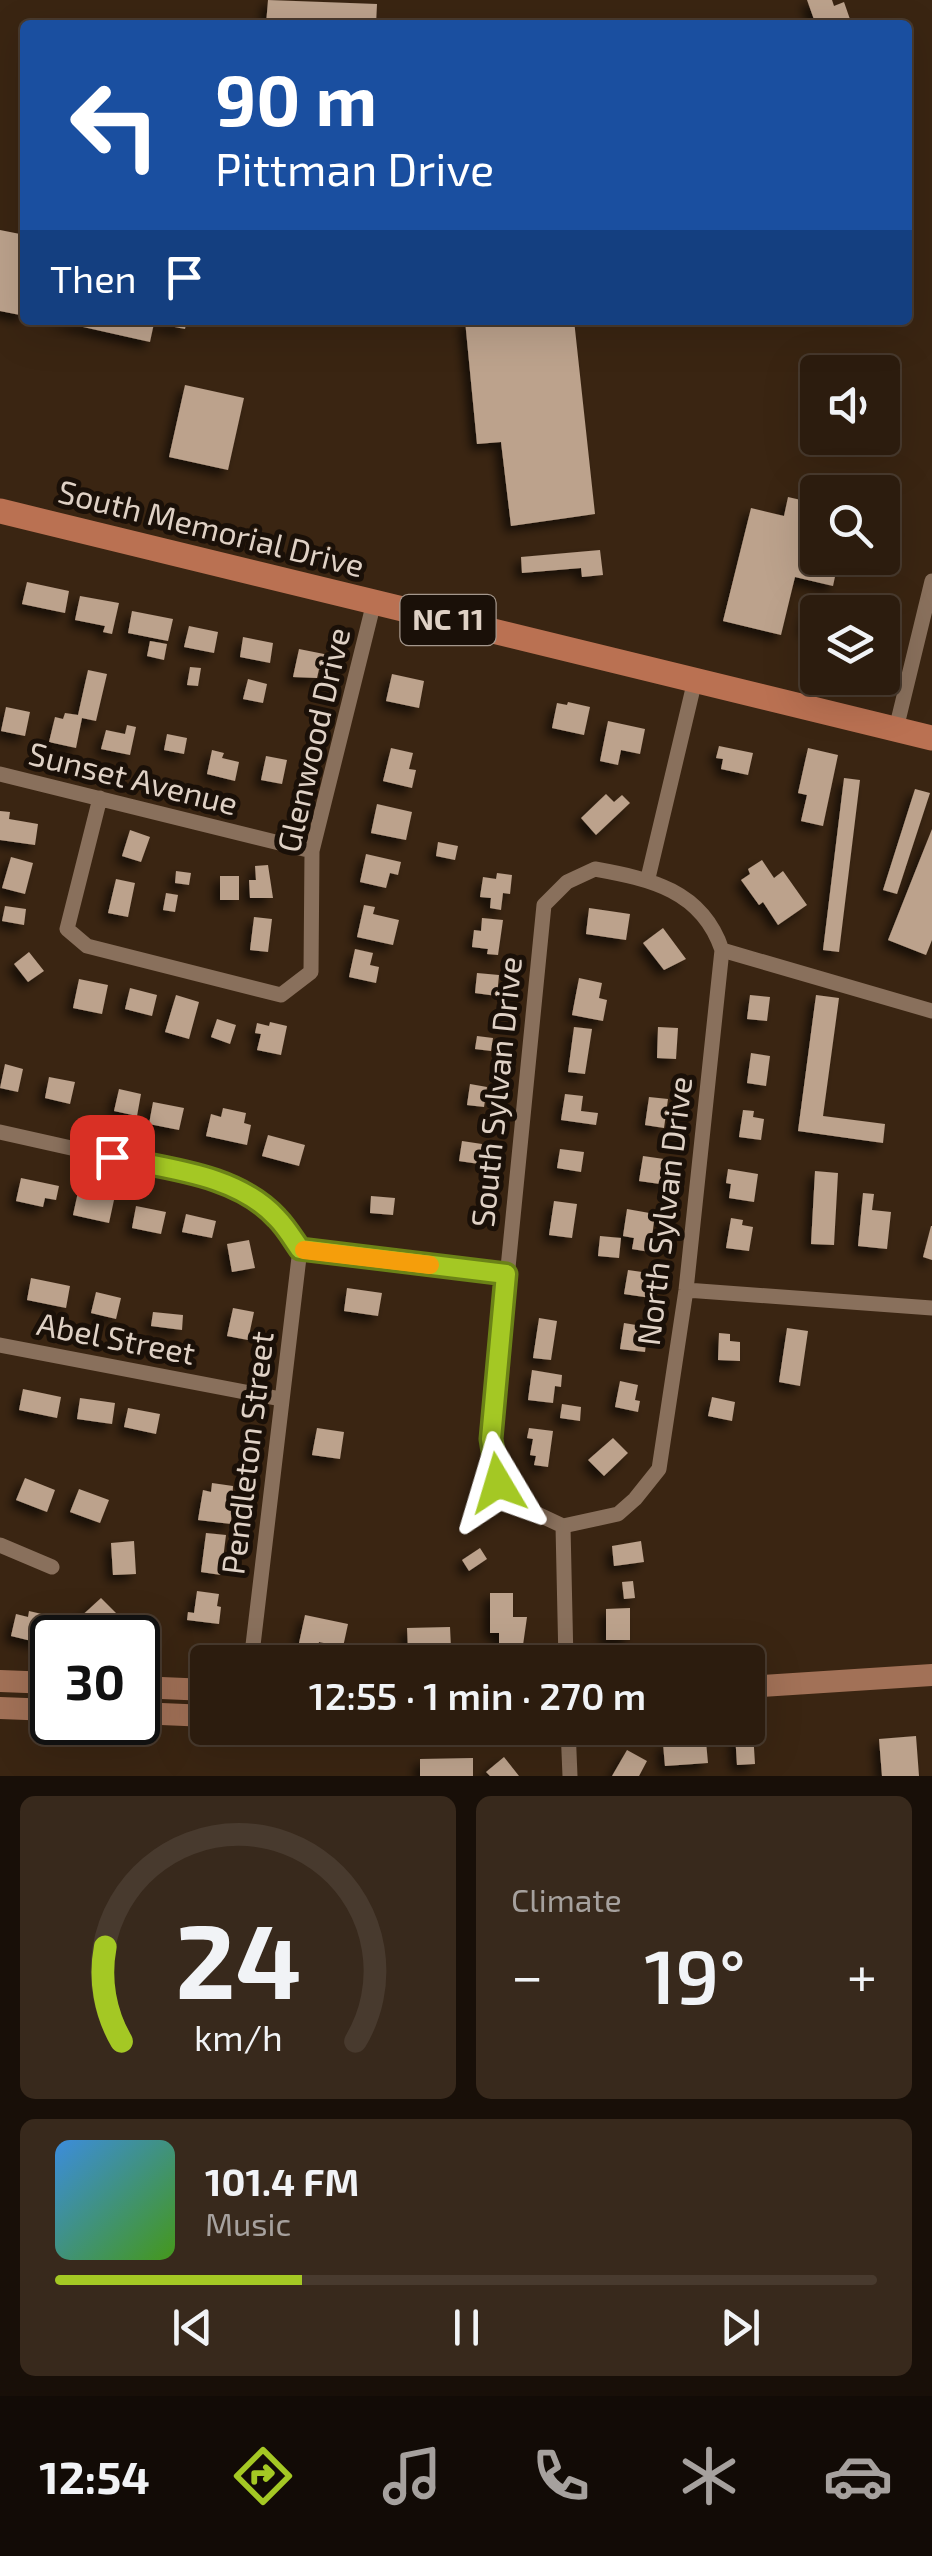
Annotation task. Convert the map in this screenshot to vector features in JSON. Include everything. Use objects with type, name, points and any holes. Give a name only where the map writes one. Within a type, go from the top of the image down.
[{"type":"main road","name":"South Memorial Drive","points":[[0,511],[932,738]]},
{"type":"main road","points":[[765,1686],[932,1675]]},
{"type":"main road","points":[[0,1681],[30,1682]]},
{"type":"main road","points":[[160,1688],[190,1689]]},
{"type":"main road","points":[[0,1708],[30,1709]]},
{"type":"main road","points":[[160,1714],[190,1715]]},
{"type":"street","points":[[896,729],[932,581]]},
{"type":"street","name":"Glenwood Drive","points":[[100,798],[67,929],[86,946],[281,995],[312,972],[312,851],[374,602]]},
{"type":"street","points":[[695,680],[648,878],[680,894],[699,912],[716,932],[722,950],[932,1012]]},
{"type":"street","name":"Sunset Avenue","points":[[0,774],[312,851]]},
{"type":"street","name":"South Sylvan Drive","points":[[563,1526],[514,1503],[498,1483],[491,1439],[544,905],[567,882],[596,870],[648,878]]},
{"type":"street","name":"North Sylvan Drive","points":[[563,1526],[618,1514],[659,1469],[686,1290],[722,950]]},
{"type":"street","points":[[0,1132],[223,1182],[252,1197],[277,1217],[300,1249],[506,1274]]},
{"type":"street","name":"Pendleton Street","points":[[253,1645],[300,1249]]},
{"type":"street","points":[[686,1290],[932,1308]]},
{"type":"street","name":"Abel Street","points":[[0,1345],[281,1399]]},
{"type":"street","points":[[563,1526],[566,1645]]},
{"type":"street","points":[[0,1545],[52,1567]]},
{"type":"street","points":[[569,1745],[570,1776]]},
{"type":"building","points":[[268,0],[377,4],[376,20],[266,20]]},
{"type":"building","points":[[807,0],[832,0],[834,6],[844,2],[850,20],[814,20]]},
{"type":"building","points":[[0,230],[20,234],[20,315],[0,311]]},
{"type":"building","points":[[74,325],[154,325],[150,342]]},
{"type":"building","points":[[465,325],[575,325],[595,514],[511,526],[501,442],[477,444]]},
{"type":"building","points":[[185,385],[244,398],[228,470],[169,457]]},
{"type":"building","points":[[788,497],[800,500],[800,575],[835,575],[833,586],[795,577],[781,635],[723,621],[751,508],[784,516]]},
{"type":"building","points":[[600,550],[603,575],[582,577],[581,568],[522,573],[521,557]]},
{"type":"building","points":[[27,582],[69,591],[65,613],[22,604]]},
{"type":"building","points":[[80,596],[119,603],[112,634],[103,632],[105,626],[75,620]]},
{"type":"building","points":[[132,611],[173,619],[168,641],[128,633]]},
{"type":"building","points":[[189,626],[218,632],[214,653],[184,647]]},
{"type":"building","points":[[243,637],[273,643],[270,663],[240,657]]},
{"type":"building","points":[[150,641],[167,644],[164,660],[147,656]]},
{"type":"building","points":[[299,649],[329,655],[325,671],[319,669],[317,678],[293,677]]},
{"type":"building","points":[[190,667],[201,668],[198,686],[187,685]]},
{"type":"building","points":[[88,670],[107,674],[96,721],[82,718],[76,748],[49,742],[55,717],[63,719],[65,713],[78,715]]},
{"type":"building","points":[[392,674],[424,681],[419,708],[386,701]]},
{"type":"building","points":[[248,679],[267,684],[263,703],[243,699]]},
{"type":"building","points":[[557,703],[590,707],[584,735],[552,728]]},
{"type":"building","points":[[6,707],[30,712],[25,736],[1,731]]},
{"type":"building","points":[[608,721],[645,729],[640,754],[621,750],[618,765],[600,761]]},
{"type":"building","points":[[127,725],[136,727],[130,755],[101,749],[106,730],[125,734]]},
{"type":"building","points":[[167,734],[187,738],[184,754],[164,750]]},
{"type":"building","points":[[719,746],[753,753],[748,775],[721,769],[723,759],[716,758]]},
{"type":"building","points":[[391,748],[413,753],[409,769],[416,770],[412,788],[383,781]]},
{"type":"building","points":[[808,748],[838,755],[823,826],[801,821],[807,795],[798,793]]},
{"type":"building","points":[[212,750],[224,753],[222,758],[239,762],[235,781],[207,774]]},
{"type":"building","points":[[266,756],[287,760],[282,784],[261,780]]},
{"type":"building","points":[[844,778],[860,780],[839,952],[823,950]]},
{"type":"building","points":[[915,789],[930,793],[897,894],[883,890]]},
{"type":"building","points":[[606,794],[614,802],[622,795],[630,803],[596,835],[581,818]]},
{"type":"building","points":[[377,804],[412,812],[406,840],[371,833]]},
{"type":"building","points":[[0,811],[10,812],[9,819],[38,824],[35,845],[0,840]]},
{"type":"building","points":[[932,829],[932,940],[926,955],[888,940]]},
{"type":"building","points":[[130,830],[150,837],[141,862],[122,856]]},
{"type":"building","points":[[438,842],[458,846],[455,860],[436,856]]},
{"type":"building","points":[[366,854],[401,862],[398,875],[390,873],[386,888],[360,882]]},
{"type":"building","points":[[11,857],[33,863],[25,894],[2,888]]},
{"type":"building","points":[[762,860],[774,878],[783,871],[807,905],[778,925],[763,902],[759,905],[741,880],[750,874],[748,869]]},
{"type":"building","points":[[268,865],[273,898],[250,898],[249,880],[256,880],[255,866]]},
{"type":"building","points":[[176,871],[191,873],[189,885],[175,883]]},
{"type":"building","points":[[497,873],[512,875],[510,894],[503,893],[501,910],[490,908],[491,898],[480,897],[483,877],[496,879]]},
{"type":"building","points":[[220,876],[239,876],[239,900],[220,900]]},
{"type":"building","points":[[116,879],[135,883],[128,917],[108,913]]},
{"type":"building","points":[[166,893],[178,895],[175,912],[163,910]]},
{"type":"building","points":[[364,905],[375,907],[373,914],[399,920],[393,945],[357,937]]},
{"type":"building","points":[[5,906],[26,909],[24,925],[2,921]]},
{"type":"building","points":[[589,908],[630,914],[626,940],[586,934]]},
{"type":"building","points":[[254,917],[272,919],[268,952],[250,950]]},
{"type":"building","points":[[482,918],[503,920],[498,955],[472,947],[474,930],[481,931]]},
{"type":"building","points":[[663,928],[686,959],[664,970],[643,943]]},
{"type":"building","points":[[355,949],[373,953],[370,965],[379,967],[376,983],[349,977]]},
{"type":"building","points":[[29,952],[44,971],[28,982],[14,964]]},
{"type":"building","points":[[477,973],[499,975],[497,996],[475,993]]},
{"type":"building","points":[[579,978],[602,983],[599,998],[607,1000],[603,1021],[572,1015]]},
{"type":"building","points":[[79,979],[108,985],[102,1014],[73,1008]]},
{"type":"building","points":[[130,988],[157,995],[152,1016],[125,1009]]},
{"type":"building","points":[[176,995],[199,1002],[189,1039],[165,1032]]},
{"type":"building","points":[[750,995],[770,997],[767,1021],[747,1019]]},
{"type":"building","points":[[816,995],[839,998],[823,1116],[885,1124],[883,1143],[798,1131]]},
{"type":"building","points":[[217,1019],[236,1025],[230,1044],[211,1037]]},
{"type":"building","points":[[270,1022],[287,1026],[281,1055],[257,1050],[261,1034],[255,1033],[257,1023],[269,1026]]},
{"type":"building","points":[[574,1027],[592,1029],[585,1074],[568,1072]]},
{"type":"building","points":[[658,1027],[678,1028],[676,1059],[657,1058]]},
{"type":"building","points":[[477,1036],[493,1038],[491,1051],[475,1049]]},
{"type":"building","points":[[751,1053],[770,1056],[766,1086],[747,1083]]},
{"type":"building","points":[[5,1064],[23,1069],[18,1092],[0,1088]]},
{"type":"building","points":[[49,1077],[75,1082],[70,1104],[45,1098]]},
{"type":"building","points":[[470,1084],[487,1087],[484,1107],[467,1105]]},
{"type":"building","points":[[119,1089],[141,1094],[137,1116],[114,1111]]},
{"type":"building","points":[[565,1094],[583,1096],[581,1111],[598,1113],[596,1125],[561,1120]]},
{"type":"building","points":[[649,1097],[668,1099],[664,1128],[645,1125]]},
{"type":"building","points":[[153,1102],[184,1108],[179,1130],[149,1124]]},
{"type":"building","points":[[223,1108],[246,1113],[244,1123],[251,1125],[247,1145],[206,1136],[211,1114],[221,1117]]},
{"type":"building","points":[[743,1110],[754,1111],[753,1117],[764,1119],[761,1140],[739,1137]]},
{"type":"building","points":[[268,1135],[305,1145],[299,1166],[262,1156]]},
{"type":"building","points":[[462,1141],[482,1144],[479,1164],[459,1161]]},
{"type":"building","points":[[560,1149],[584,1152],[581,1172],[557,1168]]},
{"type":"building","points":[[643,1156],[664,1159],[662,1174],[669,1175],[667,1185],[639,1181]]},
{"type":"building","points":[[728,1169],[758,1174],[754,1202],[729,1198]]},
{"type":"building","points":[[815,1171],[838,1173],[834,1245],[811,1244]]},
{"type":"building","points":[[21,1178],[59,1186],[56,1200],[45,1198],[43,1207],[16,1201]]},
{"type":"building","points":[[78,1192],[114,1200],[109,1223],[73,1215]]},
{"type":"building","points":[[863,1193],[874,1194],[872,1210],[891,1212],[887,1249],[858,1246]]},
{"type":"building","points":[[371,1196],[395,1198],[393,1215],[370,1213]]},
{"type":"building","points":[[554,1201],[577,1204],[572,1238],[549,1235]]},
{"type":"building","points":[[136,1206],[166,1212],[161,1234],[132,1228]]},
{"type":"building","points":[[627,1209],[655,1214],[650,1252],[632,1249],[634,1238],[623,1236]]},
{"type":"building","points":[[186,1214],[216,1221],[212,1238],[182,1232]]},
{"type":"building","points":[[731,1218],[753,1227],[749,1251],[726,1248]]},
{"type":"building","points":[[932,1226],[932,1260],[923,1257]]},
{"type":"building","points":[[600,1236],[621,1238],[619,1258],[598,1256]]},
{"type":"building","points":[[249,1240],[255,1268],[232,1272],[227,1244]]},
{"type":"building","points":[[628,1270],[649,1273],[647,1288],[652,1289],[651,1298],[624,1294]]},
{"type":"building","points":[[31,1278],[70,1286],[66,1308],[27,1300]]},
{"type":"building","points":[[347,1288],[382,1293],[378,1316],[344,1311]]},
{"type":"building","points":[[96,1292],[121,1298],[116,1319],[91,1313]]},
{"type":"building","points":[[233,1308],[254,1312],[248,1340],[227,1336]]},
{"type":"building","points":[[153,1312],[183,1315],[182,1330],[151,1326]]},
{"type":"building","points":[[539,1318],[557,1321],[551,1360],[533,1358]]},
{"type":"building","points":[[624,1323],[648,1327],[645,1352],[620,1349]]},
{"type":"building","points":[[787,1328],[808,1331],[800,1386],[779,1382]]},
{"type":"building","points":[[719,1333],[730,1334],[730,1341],[740,1342],[740,1361],[718,1360]]},
{"type":"building","points":[[532,1370],[562,1375],[561,1387],[555,1386],[553,1403],[528,1400]]},
{"type":"building","points":[[620,1381],[638,1385],[638,1412],[615,1407]]},
{"type":"building","points":[[23,1389],[61,1397],[57,1418],[19,1410]]},
{"type":"building","points":[[712,1397],[735,1402],[732,1421],[708,1416]]},
{"type":"building","points":[[80,1398],[115,1403],[112,1424],[77,1419]]},
{"type":"building","points":[[562,1404],[581,1407],[580,1421],[560,1418]]},
{"type":"building","points":[[128,1408],[160,1414],[156,1434],[124,1427]]},
{"type":"building","points":[[317,1428],[344,1432],[340,1459],[312,1455]]},
{"type":"building","points":[[529,1428],[553,1431],[548,1467],[534,1465],[536,1456],[530,1455],[533,1439],[527,1438]]},
{"type":"building","points":[[613,1438],[628,1453],[604,1476],[588,1460]]},
{"type":"building","points":[[25,1478],[55,1490],[47,1512],[16,1500]]},
{"type":"building","points":[[212,1483],[233,1486],[231,1524],[198,1520],[203,1490],[211,1492]]},
{"type":"building","points":[[79,1489],[109,1500],[100,1523],[70,1512]]},
{"type":"building","points":[[206,1533],[226,1535],[221,1575],[201,1572]]},
{"type":"building","points":[[134,1541],[136,1574],[113,1575],[111,1543]]},
{"type":"building","points":[[641,1541],[644,1562],[614,1566],[612,1546]]},
{"type":"building","points":[[480,1548],[487,1559],[469,1571],[462,1560]]},
{"type":"building","points":[[633,1581],[635,1598],[624,1599],[622,1582]]},
{"type":"building","points":[[197,1591],[219,1594],[219,1624],[187,1620],[188,1612],[194,1613]]},
{"type":"building","points":[[490,1593],[513,1593],[513,1617],[527,1617],[523,1645],[499,1645],[499,1633],[490,1633]]},
{"type":"building","points":[[101,1598],[118,1615],[83,1615]]},
{"type":"building","points":[[630,1608],[630,1640],[606,1640],[606,1609]]},
{"type":"building","points":[[29,1611],[46,1615],[30,1615],[30,1641],[11,1636],[16,1614],[28,1617]]},
{"type":"building","points":[[305,1615],[348,1624],[343,1645],[299,1643]]},
{"type":"building","points":[[450,1627],[451,1645],[408,1645],[407,1628]]},
{"type":"building","points":[[916,1736],[919,1776],[882,1776],[879,1739]]},
{"type":"building","points":[[663,1745],[706,1745],[708,1763],[665,1766]]},
{"type":"building","points":[[736,1745],[754,1745],[755,1764],[737,1765]]},
{"type":"building","points":[[627,1750],[647,1761],[639,1776],[612,1776]]},
{"type":"building","points":[[504,1757],[519,1776],[490,1776],[486,1772]]},
{"type":"building","points":[[473,1758],[473,1776],[420,1776],[420,1759]]},
{"type":"slow traffic","points":[[304,1250],[430,1265]]},
{"type":"route","points":[[112,1157],[223,1182],[252,1197],[277,1217],[300,1249],[506,1274],[491,1439],[498,1483]]}]
